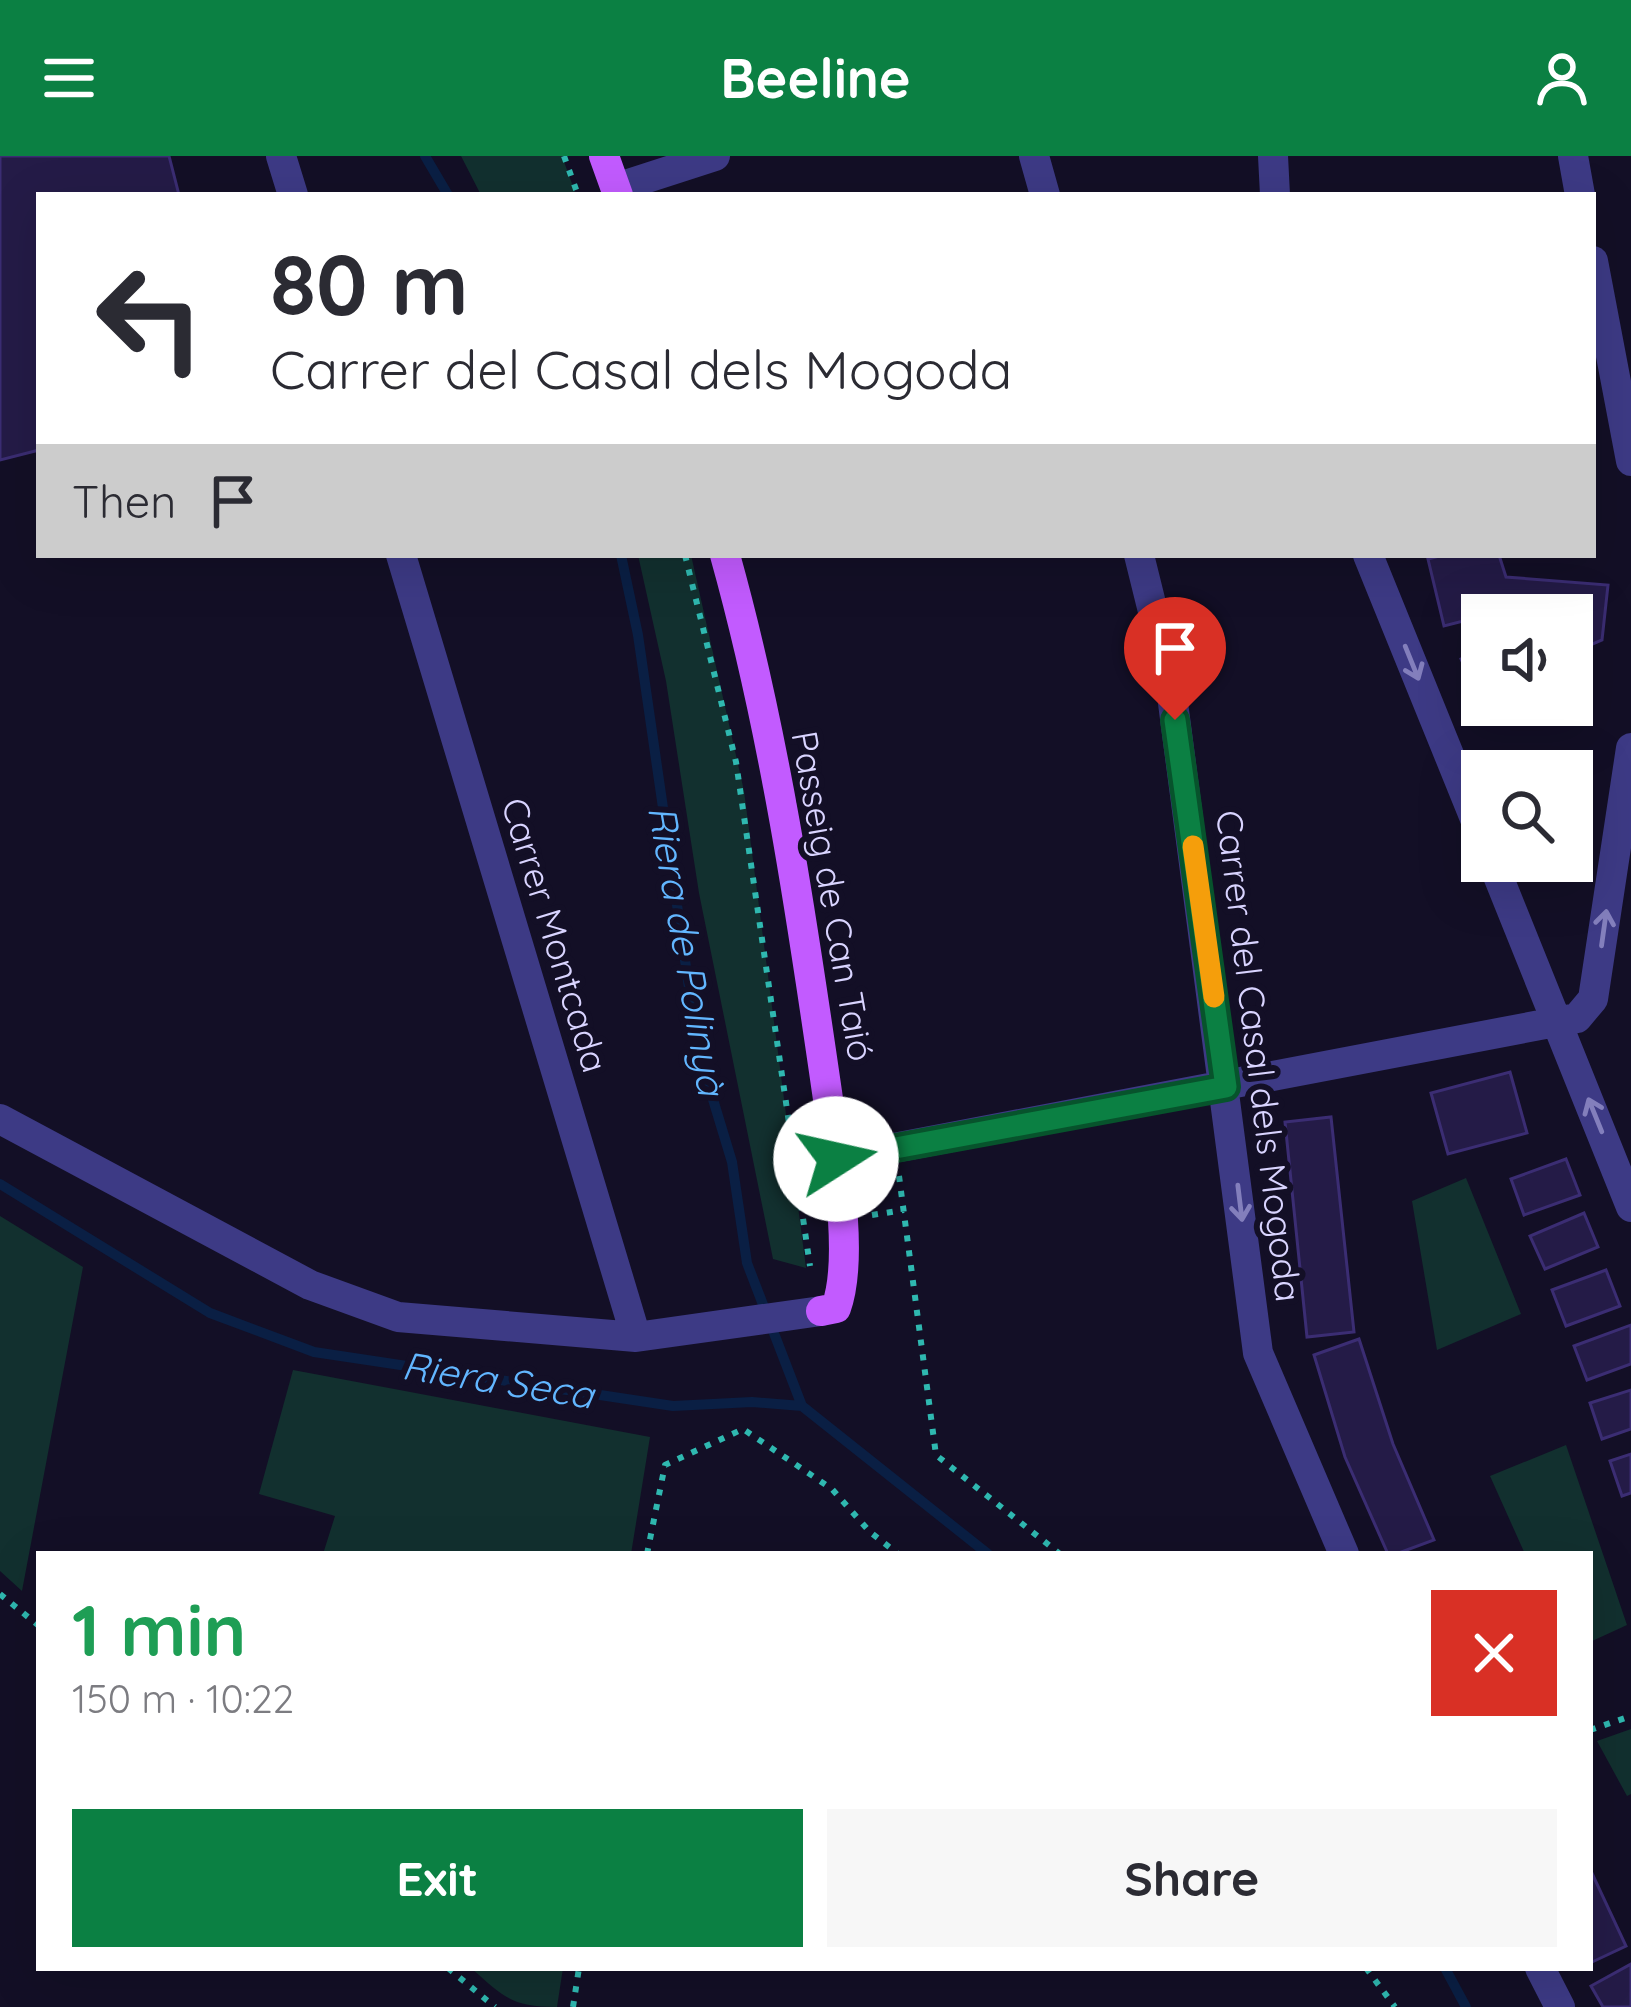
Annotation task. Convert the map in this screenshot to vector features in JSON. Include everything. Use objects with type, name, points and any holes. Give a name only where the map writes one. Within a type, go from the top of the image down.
[{"type":"main road","points":[[604,156],[617,191]]},
{"type":"main road","name":"Passeig de Can Taió","points":[[726,558],[747,633],[803,931],[836,1159],[845,1284],[836,1308],[821,1311]]},
{"type":"street","points":[[281,156],[292,192]]},
{"type":"street","points":[[617,191],[715,156]]},
{"type":"street","points":[[1034,156],[1044,192]]},
{"type":"street","points":[[1273,156],[1275,192]]},
{"type":"street","points":[[1573,156],[1579,192]]},
{"type":"street","points":[[1596,277],[1631,461]]},
{"type":"street","name":"Carrer Montcada","points":[[401,558],[636,1337]]},
{"type":"street","name":"Carrer del Casal dels Mogoda","points":[[1140,558],[1170,680],[1258,1353],[1343,1551]]},
{"type":"street","points":[[1369,558],[1461,784]]},
{"type":"street","points":[[836,1159],[1577,1018],[1594,999],[1631,748]]},
{"type":"street","points":[[1501,882],[1631,1207]]},
{"type":"street","points":[[0,1119],[310,1285],[398,1317],[636,1337],[821,1311]]},
{"type":"street","points":[[1542,1971],[1560,2007]]},
{"type":"path","points":[[564,156],[577,192]]},
{"type":"path","points":[[687,558],[736,762],[785,1076],[804,1241],[821,1311]]},
{"type":"path","points":[[893,1148],[936,1455],[1056,1551]]},
{"type":"path","points":[[648,1551],[665,1465],[743,1429],[832,1489],[870,1532],[894,1551]]},
{"type":"path","points":[[0,1594],[36,1624]]},
{"type":"path","points":[[1593,1729],[1631,1716]]},
{"type":"path","points":[[452,1971],[495,2007]]},
{"type":"path","points":[[573,2007],[579,1971]]},
{"type":"path","points":[[1368,1971],[1395,2007]]},
{"type":"green space","points":[[461,156],[562,156],[575,192],[479,192]]},
{"type":"green space","points":[[639,558],[692,558],[744,791],[806,1268],[773,1259],[699,893],[666,681]]},
{"type":"green space","points":[[1466,1178],[1521,1314],[1437,1350],[1412,1201]]},
{"type":"green space","points":[[0,1216],[83,1267],[22,1591],[0,1571]]},
{"type":"green space","points":[[293,1370],[650,1437],[631,1551],[324,1551],[335,1516],[259,1494]]},
{"type":"green space","points":[[1566,1445],[1627,1625],[1593,1641],[1593,1551],[1524,1551],[1490,1476]]},
{"type":"green space","points":[[1631,1729],[1631,1794],[1627,1796],[1597,1741]]},
{"type":"green space","points":[[474,1971],[563,1971],[557,2007],[529,2005]]},
{"type":"building","points":[[0,156],[169,156],[178,192],[36,192],[36,451],[0,460]]},
{"type":"building","points":[[1432,558],[1500,558],[1506,577],[1608,585],[1602,640],[1593,644],[1593,594],[1461,594],[1461,622],[1444,626],[1428,559]]},
{"type":"building","points":[[1510,1072],[1527,1133],[1448,1154],[1431,1093]]},
{"type":"building","points":[[1331,1117],[1354,1332],[1307,1337],[1285,1122]]},
{"type":"building","points":[[1566,1159],[1580,1195],[1524,1215],[1511,1179]]},
{"type":"building","points":[[1584,1213],[1598,1247],[1545,1269],[1530,1236]]},
{"type":"building","points":[[1606,1270],[1620,1306],[1566,1326],[1552,1290]]},
{"type":"building","points":[[1631,1325],[1631,1364],[1587,1380],[1574,1346]]},
{"type":"building","points":[[1359,1339],[1393,1444],[1434,1540],[1404,1551],[1387,1551],[1345,1457],[1314,1355]]},
{"type":"building","points":[[1631,1390],[1631,1429],[1602,1439],[1590,1403]]},
{"type":"building","points":[[1631,1454],[1631,1493],[1622,1496],[1610,1461]]},
{"type":"building","points":[[1593,1875],[1626,1946],[1593,1962]]},
{"type":"building","points":[[1631,1964],[1631,2007],[1603,2007],[1591,1986]]},
{"type":"waterway","name":"Riera de Polinyà","points":[[425,156],[446,192]]},
{"type":"waterway","name":"Riera de Polinyà","points":[[622,558],[638,635],[698,1050],[732,1162],[747,1263],[802,1406]]},
{"type":"waterway","name":"Riera Seca","points":[[0,1184],[210,1313],[314,1352],[673,1406],[752,1402],[802,1406],[984,1551]]},
{"type":"waterway","name":"Riera Seca","points":[[1447,1971],[1466,2007]]},
{"type":"slow traffic","points":[[1193,846],[1214,997]]},
{"type":"route","points":[[836,1159],[1226,1087],[1175,720]]}]
